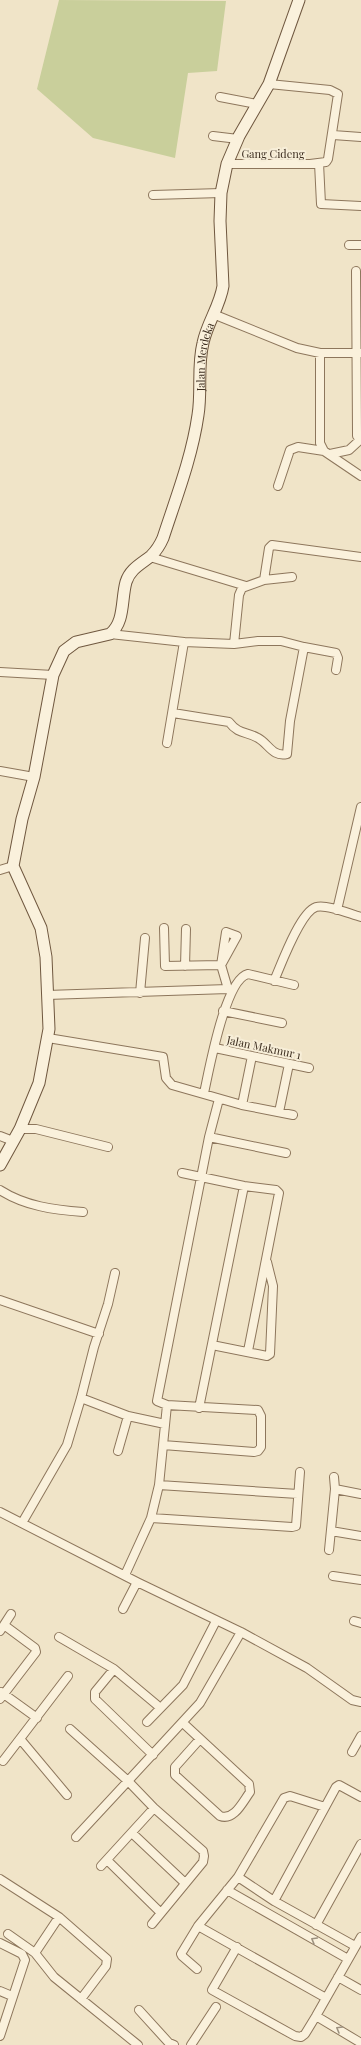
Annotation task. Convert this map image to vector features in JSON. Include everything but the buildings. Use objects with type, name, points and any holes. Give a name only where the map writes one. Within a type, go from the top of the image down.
[{"type":"street","name":"Jalan Merdeka","points":[[110,634],[119,622],[126,582],[130,574],[136,567],[150,557],[157,549],[163,538],[193,441],[198,414],[199,364],[203,342],[213,314],[222,295],[223,286],[220,221],[221,193],[227,164],[238,139],[269,84],[299,0]]},
{"type":"street","name":"Gang Cideng","points":[[227,164],[319,164],[326,162],[328,159],[339,98],[336,92],[269,84]]},
{"type":"street","points":[[220,97],[257,104]]},
{"type":"street","points":[[333,135],[361,137]]},
{"type":"street","points":[[213,136],[238,139]]},
{"type":"street","name":"Gang Cideng","points":[[319,164],[319,202],[321,204],[361,206]]},
{"type":"street","points":[[153,195],[221,193]]},
{"type":"street","points":[[349,244],[361,245]]},
{"type":"street","points":[[278,486],[290,450],[298,447],[327,453],[349,450],[361,439],[357,436],[359,353],[356,271]]},
{"type":"street","points":[[213,314],[297,348],[320,353],[359,353]]},
{"type":"street","points":[[320,353],[319,436],[327,453],[361,476]]},
{"type":"street","points":[[264,580],[269,548],[272,545],[361,557]]},
{"type":"street","points":[[150,557],[246,586]]},
{"type":"street","points":[[234,644],[240,591],[246,586],[264,580],[292,577]]},
{"type":"street","points":[[0,1165],[20,1129],[39,1084],[48,1038],[46,957],[41,928],[13,866],[22,819],[34,777],[53,675],[64,651],[76,642],[110,634],[184,642],[234,644],[258,641],[281,641],[336,653],[338,658],[336,670]]},
{"type":"street","points":[[167,743],[184,642]]},
{"type":"street","points":[[173,714],[229,722],[234,729],[258,738],[274,753],[287,754],[290,721],[304,647]]},
{"type":"street","points":[[0,672],[53,675]]},
{"type":"street","points":[[0,771],[34,777]]},
{"type":"street","points":[[337,910],[361,807]]},
{"type":"street","points":[[0,870],[13,866]]},
{"type":"street","points":[[274,981],[298,926],[317,907],[337,910],[361,917]]},
{"type":"street","points":[[164,928],[165,966],[222,965],[230,990]]},
{"type":"street","points":[[185,966],[186,929]]},
{"type":"street","points":[[140,993],[145,938]]},
{"type":"street","points":[[204,1093],[230,990],[244,975],[248,974],[294,985]]},
{"type":"street","points":[[47,995],[230,990]]},
{"type":"street","points":[[224,1011],[282,1024]]},
{"type":"street","points":[[48,1038],[163,1057],[166,1078],[172,1084],[242,1105],[293,1115]]},
{"type":"street","name":"Jalan Makmur 1","points":[[215,1048],[309,1068]]},
{"type":"street","points":[[242,1105],[252,1056]]},
{"type":"street","points":[[279,1112],[289,1064]]},
{"type":"street","points":[[162,1445],[258,1451],[260,1447],[261,1416],[258,1410],[199,1408],[167,1405],[160,1403],[157,1396],[209,1137],[219,1099]]},
{"type":"street","points":[[20,1129],[36,1129],[108,1147]]},
{"type":"street","points":[[0,1136],[13,1141]]},
{"type":"street","points":[[209,1137],[286,1153]]},
{"type":"street","points":[[182,1173],[244,1186],[276,1190],[279,1193],[248,1351]]},
{"type":"street","points":[[199,1408],[244,1186]]},
{"type":"street","points":[[0,1190],[27,1203],[83,1212]]},
{"type":"street","points":[[212,1346],[248,1351],[267,1356],[272,1352],[273,1286],[266,1260]]},
{"type":"street","points":[[22,1522],[67,1445],[94,1346],[108,1304],[114,1273]]},
{"type":"street","points":[[0,1300],[99,1334]]},
{"type":"street","points":[[81,1398],[128,1416],[165,1424]]},
{"type":"street","points":[[125,1575],[152,1518],[159,1485],[167,1405]]},
{"type":"street","points":[[118,1451],[128,1416]]},
{"type":"street","points":[[152,1518],[292,1528],[296,1526],[297,1523],[300,1472]]},
{"type":"street","points":[[329,1550],[334,1477]]},
{"type":"street","points":[[159,1485],[298,1494]]},
{"type":"street","points":[[334,1489],[361,1494]]},
{"type":"street","points":[[0,1512],[137,1582],[241,1632],[307,1668],[352,1700],[361,1702]]},
{"type":"street","points":[[331,1531],[361,1536]]},
{"type":"street","points":[[333,1576],[361,1580]]},
{"type":"street","points":[[123,1609],[137,1582]]},
{"type":"street","points":[[11,1614],[2,1628],[36,1650],[1,1695],[37,1718]]},
{"type":"street","points":[[147,1722],[183,1685],[216,1621]]},
{"type":"street","points":[[76,1837],[200,1703],[241,1632]]},
{"type":"street","points":[[59,1637],[114,1669],[157,1705]]},
{"type":"street","points":[[114,1669],[94,1692],[95,1699],[153,1755]]},
{"type":"street","points":[[3,1761],[21,1740],[68,1676]]},
{"type":"street","points":[[183,1723],[249,1784],[251,1788],[250,1792],[231,1816],[226,1818],[220,1816],[174,1775],[175,1767],[200,1739]]},
{"type":"street","points":[[70,1729],[121,1772],[154,1808],[203,1851],[203,1862],[152,1924]]},
{"type":"street","points":[[352,1752],[361,1736]]},
{"type":"street","points":[[21,1740],[67,1795]]},
{"type":"street","points":[[274,1901],[336,1787],[339,1785],[361,1797]]},
{"type":"street","points":[[197,1969],[181,1954],[198,1926],[238,1877],[284,1798],[290,1796],[325,1807]]},
{"type":"street","points":[[154,1808],[104,1863],[161,1912]]},
{"type":"street","points":[[132,1833],[185,1883]]},
{"type":"street","points":[[316,1925],[361,1844]]},
{"type":"street","points":[[238,1877],[274,1901],[355,1946]]},
{"type":"street","points":[[0,1879],[59,1917],[107,1959],[106,1966],[81,1999]]},
{"type":"street","points":[[227,1890],[348,1959]]},
{"type":"street","points":[[36,1953],[59,1917]]},
{"type":"street","points":[[198,1926],[326,1998]]},
{"type":"street","points":[[8,1934],[36,1953],[54,1976],[138,2045]]},
{"type":"street","points":[[237,1947],[212,1990],[301,2038],[316,2016],[361,1936]]},
{"type":"street","points":[[0,1943],[25,1958],[0,2036]]},
{"type":"street","points":[[338,1977],[361,1990]]},
{"type":"street","points":[[0,1991],[12,1996]]},
{"type":"street","points":[[191,2045],[216,2007]]},
{"type":"street","points":[[139,2010],[169,2043],[174,2045]]},
{"type":"street","points":[[316,2016],[361,2043]]},
{"type":"green space","points":[[59,0],[226,1],[217,71],[188,73],[175,158],[93,138],[37,89]]}]
